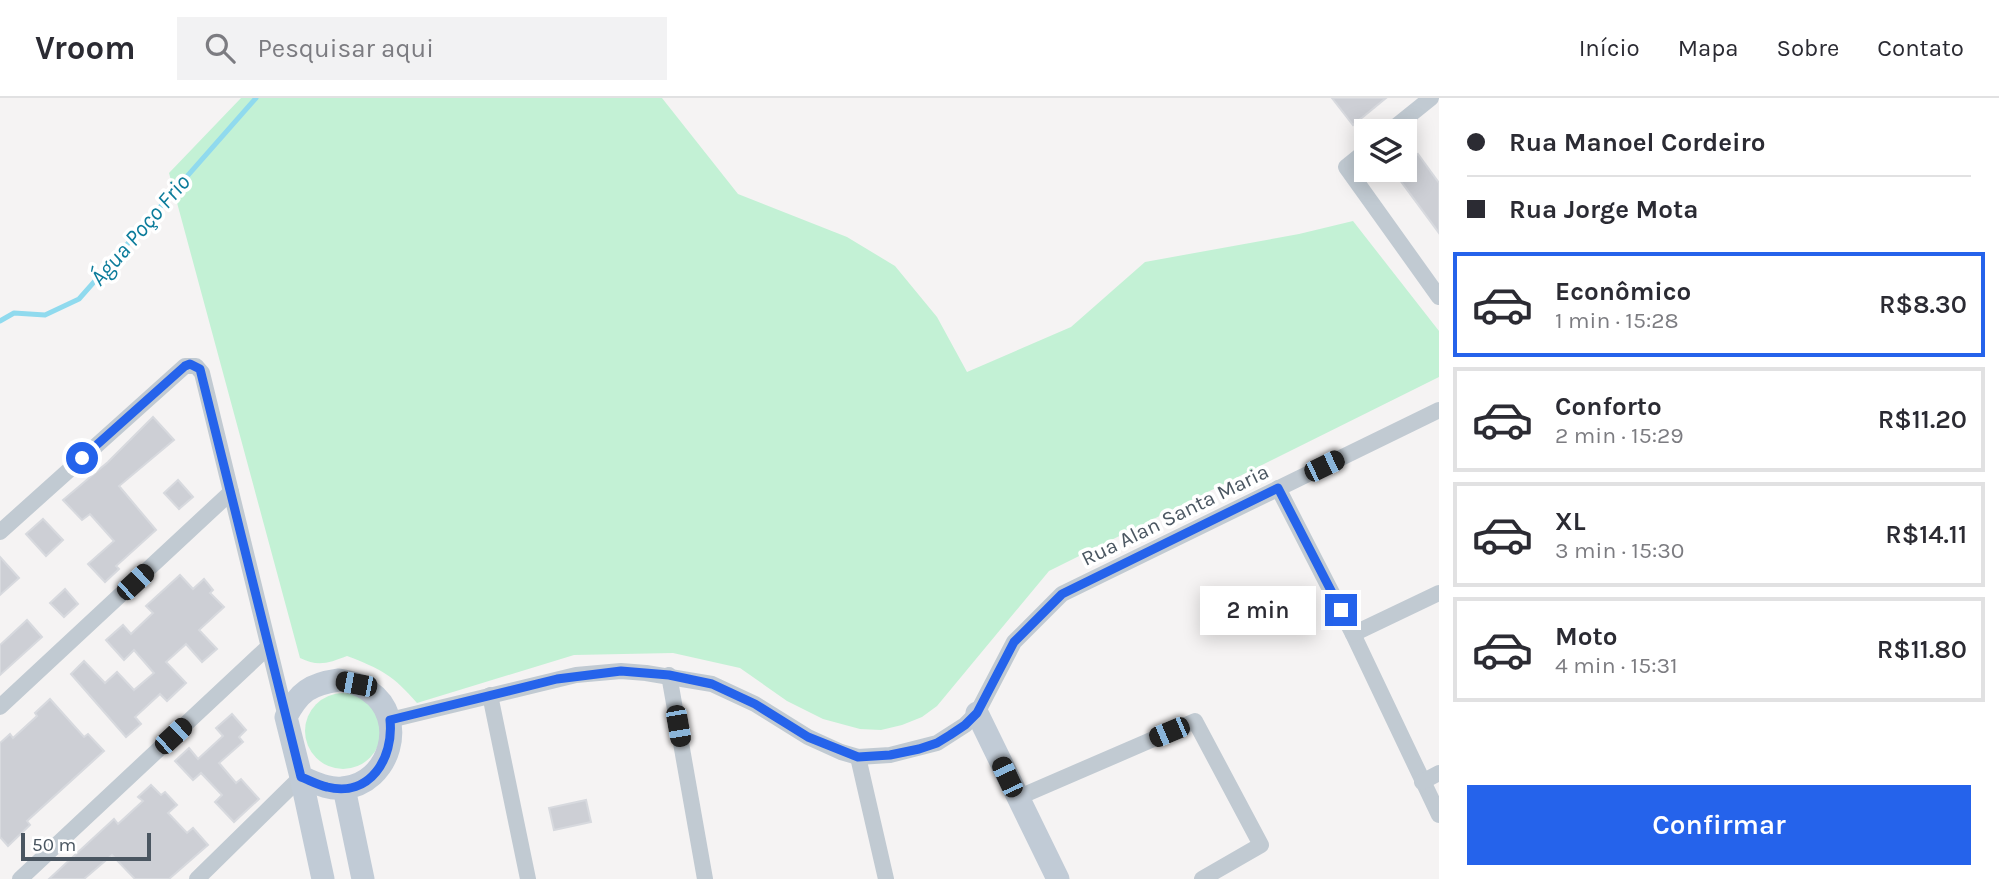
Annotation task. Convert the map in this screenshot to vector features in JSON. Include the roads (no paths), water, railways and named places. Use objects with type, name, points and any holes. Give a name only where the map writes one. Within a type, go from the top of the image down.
[{"type":"street","points":[[1405,119],[1431,98]]},
{"type":"street","points":[[1354,161],[1346,167],[1354,178]]},
{"type":"street","points":[[1357,182],[1439,297]]},
{"type":"street","points":[[0,532],[185,366],[196,366],[202,373],[301,777],[323,879]]},
{"type":"street","name":"Rua Alan Santa Maria","points":[[977,713],[1014,642],[1062,594],[1439,410]]},
{"type":"street","points":[[1278,488],[1353,634],[1439,815]]},
{"type":"street","points":[[0,707],[231,492]]},
{"type":"street","points":[[1353,634],[1439,593]]},
{"type":"street","points":[[20,879],[268,647]]},
{"type":"street","points":[[390,720],[557,679],[621,671],[669,675],[712,684],[755,704],[808,737],[858,757],[890,755],[937,743],[965,725],[977,713],[1058,879]]},
{"type":"street","points":[[669,675],[705,879]]},
{"type":"street","points":[[286,717],[293,702],[306,690],[321,683],[339,680],[356,684],[371,692],[383,704],[390,720],[391,737],[387,755],[377,772],[362,783],[344,788],[328,788],[301,777]]},
{"type":"street","points":[[490,695],[528,879]]},
{"type":"street","points":[[1017,798],[1195,721],[1261,845],[1202,879]]},
{"type":"street","points":[[858,757],[886,879]]},
{"type":"street","points":[[1422,782],[1439,773]]},
{"type":"street","points":[[197,879],[301,777]]},
{"type":"street","points":[[344,788],[363,879]]},
{"type":"waterway","name":"Água Poço Frio","points":[[0,321],[14,313],[45,315],[79,299],[256,98]]}]
